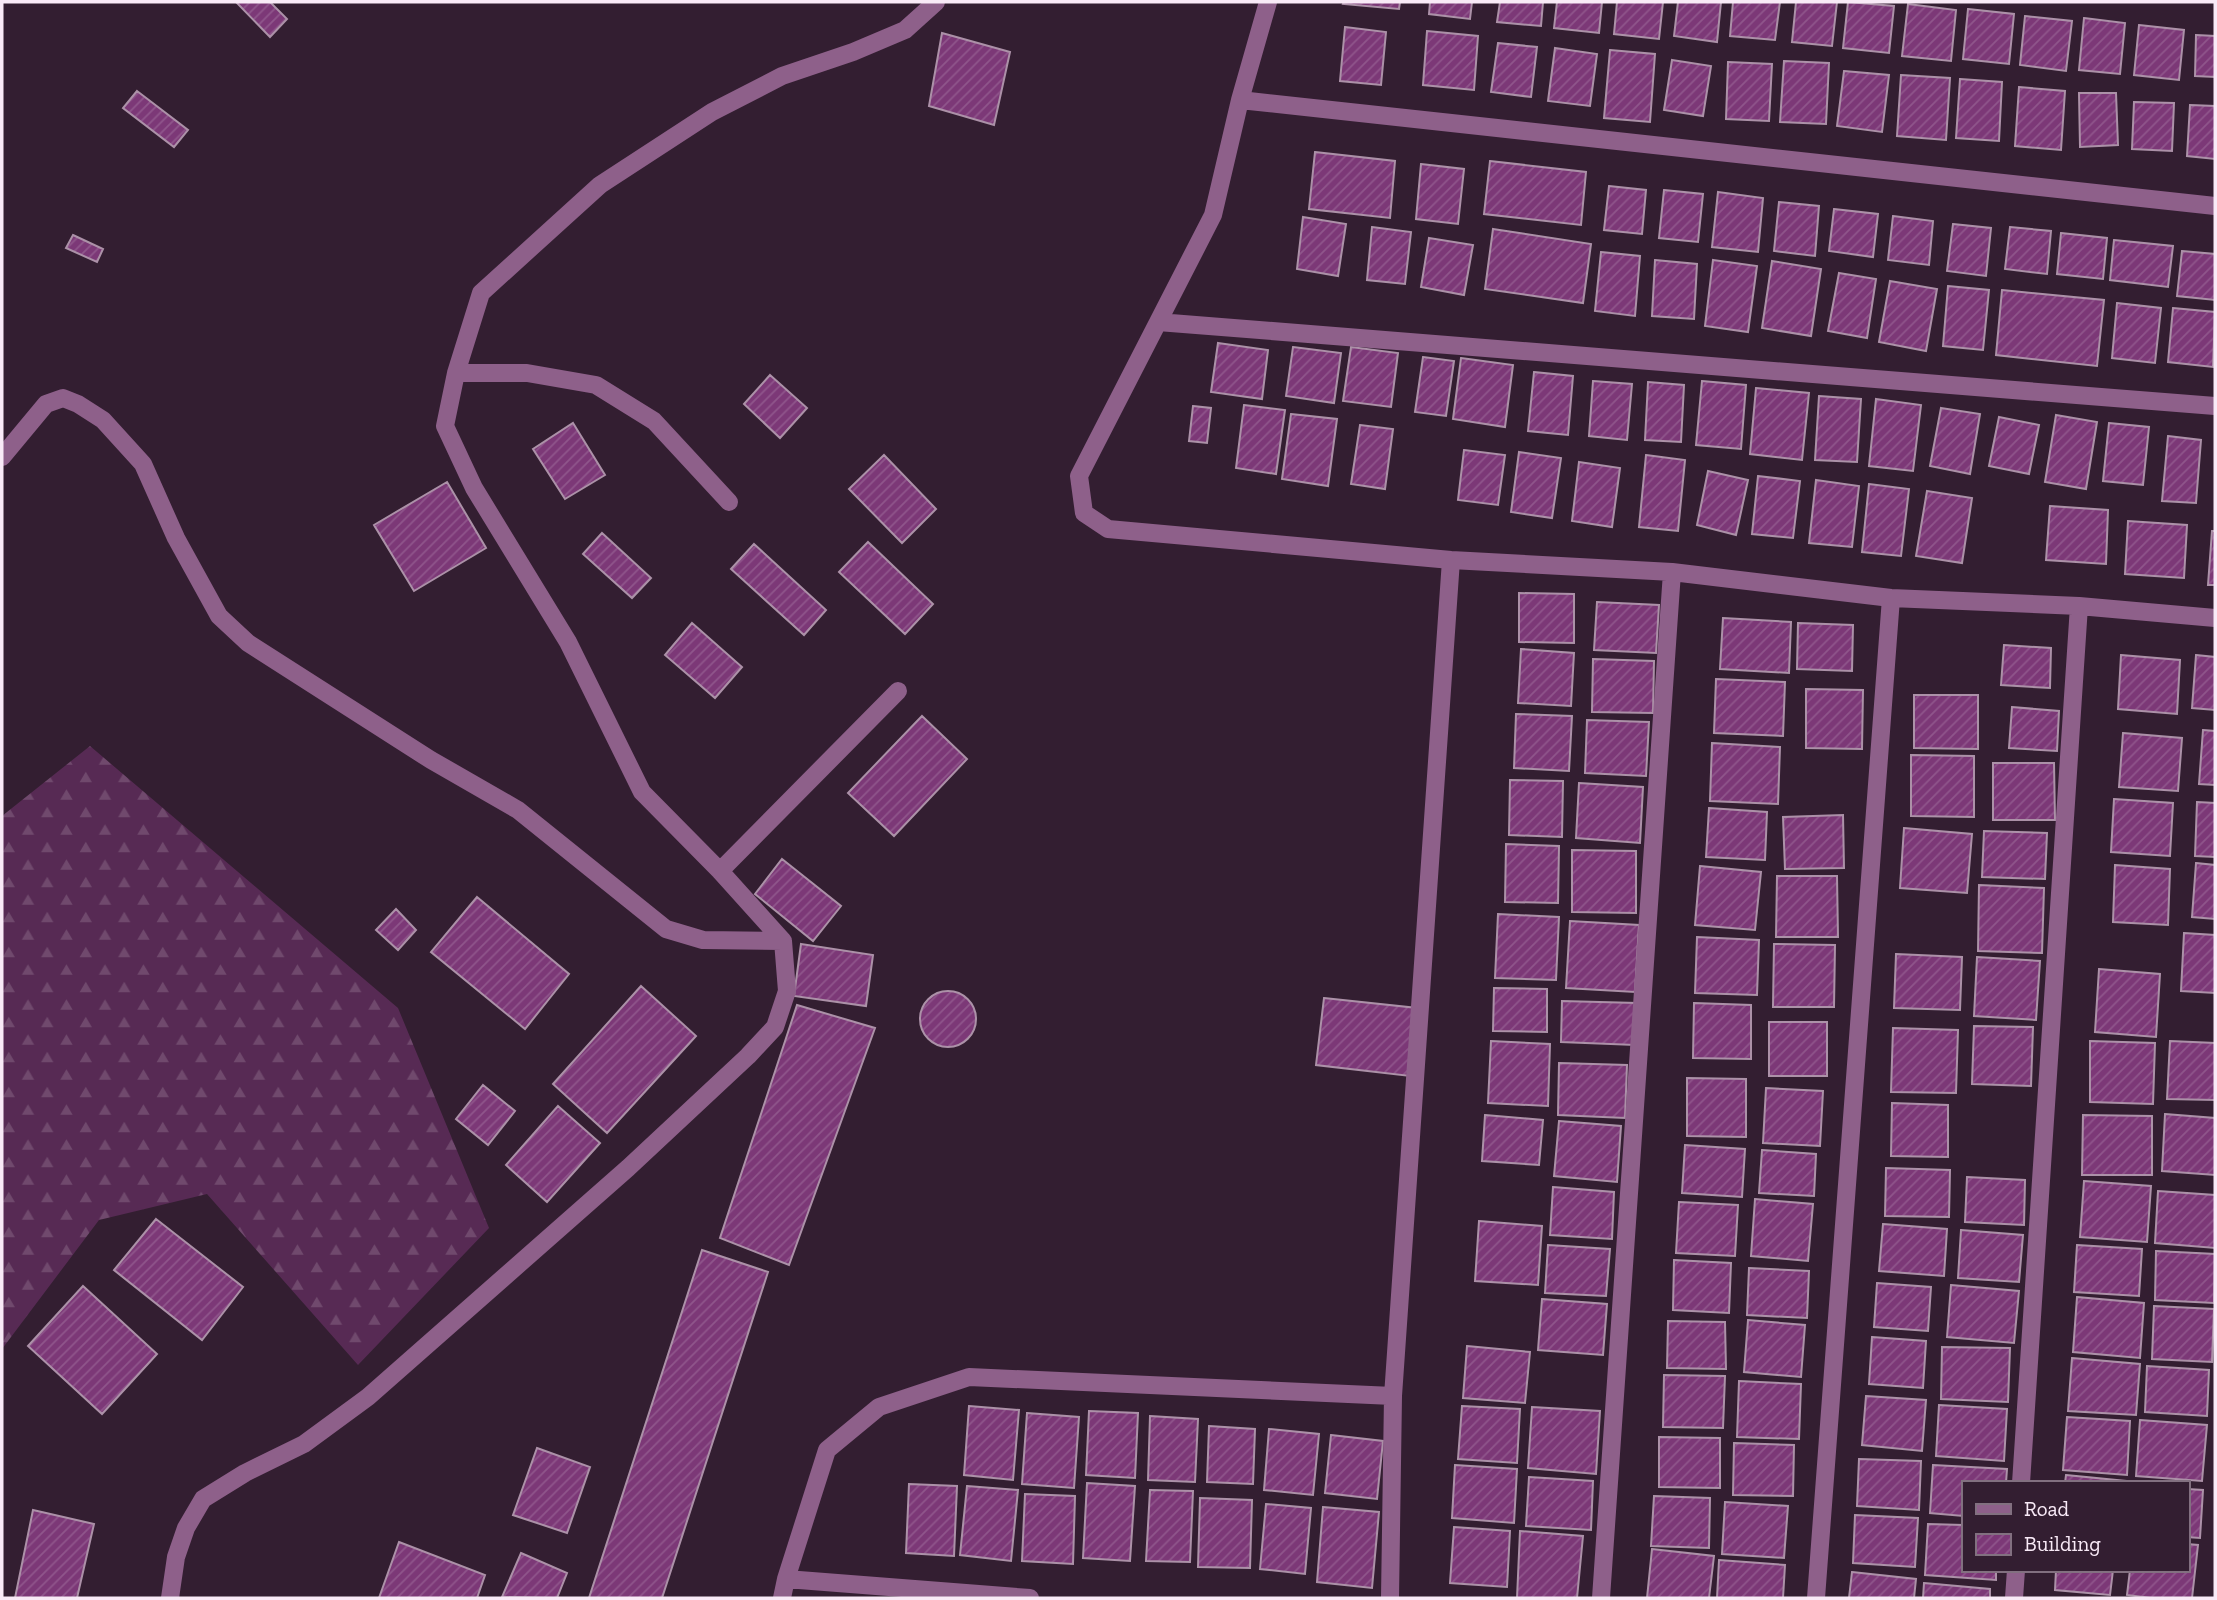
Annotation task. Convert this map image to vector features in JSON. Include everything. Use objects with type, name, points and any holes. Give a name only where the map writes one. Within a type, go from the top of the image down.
[{"type":"street","points":[[170,1598],[176,1557],[187,1528],[204,1499],[245,1473],[304,1444],[368,1397],[628,1168],[748,1056],[775,1027],[787,991],[783,941],[642,792],[568,642],[474,488],[445,426],[456,373],[481,293],[600,185],[712,112],[782,76],[853,52],[905,30],[936,2]]},
{"type":"street","points":[[1268,2],[1240,100],[1213,215],[1079,476],[1084,513],[1108,529],[1451,561],[1672,572],[1891,598],[2079,606],[2215,618]]},
{"type":"street","points":[[1240,100],[2215,206]]},
{"type":"street","points":[[1158,322],[2215,406]]},
{"type":"street","points":[[456,373],[527,373],[596,385],[654,421],[729,502]]},
{"type":"street","points":[[2,457],[46,404],[63,398],[78,404],[103,420],[143,464],[176,538],[219,616],[248,643],[431,760],[518,810],[666,929],[704,940],[783,941]]},
{"type":"street","points":[[1390,1598],[1393,1396],[1451,561]]},
{"type":"street","points":[[1601,1598],[1672,572]]},
{"type":"street","points":[[1816,1598],[1891,598]]},
{"type":"street","points":[[2021,1481],[2079,606]]},
{"type":"street","points":[[720,872],[898,691]]},
{"type":"street","points":[[782,1598],[827,1450],[879,1407],[969,1377],[1393,1396]]},
{"type":"street","points":[[2014,1598],[2015,1572]]},
{"type":"street","points":[[786,1579],[1030,1598]]},
{"type":"green space","points":[[90,746],[398,1008],[489,1228],[358,1365],[207,1194],[99,1220],[2,1349],[2,816]]},
{"type":"building","points":[[236,2],[270,2],[287,19],[270,37]]},
{"type":"building","points":[[1400,2],[1399,9],[1343,4]]},
{"type":"building","points":[[1430,2],[1472,2],[1470,19],[1429,14]]},
{"type":"building","points":[[1500,2],[1543,2],[1541,26],[1497,22]]},
{"type":"building","points":[[1557,2],[1602,2],[1599,33],[1554,28]]},
{"type":"building","points":[[1617,2],[1663,2],[1659,39],[1614,34]]},
{"type":"building","points":[[1678,2],[1721,2],[1717,42],[1674,36]]},
{"type":"building","points":[[1733,2],[1780,2],[1775,40],[1730,36]]},
{"type":"building","points":[[1796,2],[1837,2],[1832,46],[1792,42]]},
{"type":"building","points":[[1848,2],[1894,6],[1889,53],[1843,48]]},
{"type":"building","points":[[1908,4],[1956,10],[1951,61],[1902,56]]},
{"type":"building","points":[[1968,9],[2014,14],[2009,64],[1963,59]]},
{"type":"building","points":[[2025,16],[2072,21],[2066,71],[2020,65]]},
{"type":"building","points":[[2084,18],[2125,23],[2120,74],[2079,70]]},
{"type":"building","points":[[2139,25],[2184,30],[2179,80],[2134,75]]},
{"type":"building","points":[[1345,27],[1386,32],[1381,85],[1340,81]]},
{"type":"building","points":[[1427,31],[1478,36],[1474,90],[1423,85]]},
{"type":"building","points":[[942,33],[1010,52],[994,125],[929,106]]},
{"type":"building","points":[[2196,35],[2215,36],[2215,77],[2195,76]]},
{"type":"building","points":[[1498,43],[1537,47],[1531,97],[1491,92]]},
{"type":"building","points":[[1555,48],[1597,54],[1590,106],[1548,101]]},
{"type":"building","points":[[1610,50],[1655,54],[1650,122],[1604,118]]},
{"type":"building","points":[[1672,60],[1711,66],[1703,116],[1664,110]]},
{"type":"building","points":[[1784,61],[1829,63],[1826,124],[1780,122]]},
{"type":"building","points":[[1728,62],[1772,64],[1769,121],[1726,119]]},
{"type":"building","points":[[1844,71],[1889,75],[1882,132],[1837,126]]},
{"type":"building","points":[[1901,75],[1950,78],[1946,140],[1897,136]]},
{"type":"building","points":[[1960,79],[2002,82],[1999,141],[1956,138]]},
{"type":"building","points":[[2019,87],[2065,91],[2061,150],[2015,146]]},
{"type":"building","points":[[137,91],[188,130],[174,147],[123,108]]},
{"type":"building","points":[[2079,93],[2116,93],[2118,145],[2080,147]]},
{"type":"building","points":[[2134,102],[2174,103],[2172,151],[2132,149]]},
{"type":"building","points":[[2190,105],[2215,106],[2215,159],[2187,156]]},
{"type":"building","points":[[1315,152],[1395,161],[1390,218],[1309,209]]},
{"type":"building","points":[[1490,161],[1586,172],[1581,225],[1484,214]]},
{"type":"building","points":[[1421,164],[1464,169],[1458,224],[1416,219]]},
{"type":"building","points":[[1609,186],[1646,190],[1642,234],[1604,230]]},
{"type":"building","points":[[1664,190],[1703,194],[1698,242],[1659,238]]},
{"type":"building","points":[[1718,192],[1763,198],[1758,252],[1712,247]]},
{"type":"building","points":[[1779,202],[1819,206],[1815,256],[1774,251]]},
{"type":"building","points":[[1834,209],[1878,214],[1873,257],[1829,251]]},
{"type":"building","points":[[1893,216],[1933,221],[1929,265],[1888,260]]},
{"type":"building","points":[[1303,217],[1346,224],[1338,276],[1297,269]]},
{"type":"building","points":[[1953,224],[1991,228],[1986,276],[1947,271]]},
{"type":"building","points":[[1372,227],[1411,232],[1405,284],[1367,280]]},
{"type":"building","points":[[2010,227],[2051,231],[2047,274],[2005,269]]},
{"type":"building","points":[[1493,229],[1591,244],[1583,303],[1485,289]]},
{"type":"building","points":[[2061,233],[2107,238],[2103,279],[2057,274]]},
{"type":"building","points":[[73,235],[103,249],[97,262],[66,248]]},
{"type":"building","points":[[1429,238],[1473,245],[1464,295],[1421,287]]},
{"type":"building","points":[[2114,240],[2173,246],[2168,287],[2110,280]]},
{"type":"building","points":[[2182,251],[2215,254],[2215,300],[2177,296]]},
{"type":"building","points":[[1601,252],[1640,256],[1635,316],[1595,311]]},
{"type":"building","points":[[1655,260],[1697,264],[1694,319],[1652,316]]},
{"type":"building","points":[[1713,260],[1757,266],[1748,332],[1705,326]]},
{"type":"building","points":[[1772,261],[1821,269],[1811,336],[1762,328]]},
{"type":"building","points":[[1839,273],[1876,279],[1867,338],[1828,331]]},
{"type":"building","points":[[1890,281],[1937,289],[1926,351],[1879,342]]},
{"type":"building","points":[[1948,286],[1989,290],[1983,350],[1943,346]]},
{"type":"building","points":[[2002,290],[2104,300],[2097,366],[1996,355]]},
{"type":"building","points":[[2117,303],[2161,308],[2155,363],[2112,358]]},
{"type":"building","points":[[2173,308],[2215,312],[2213,367],[2168,362]]},
{"type":"building","points":[[1218,343],[1268,350],[1262,399],[1211,392]]},
{"type":"building","points":[[1293,347],[1341,353],[1334,403],[1286,396]]},
{"type":"building","points":[[1351,347],[1398,353],[1391,407],[1343,401]]},
{"type":"building","points":[[1423,357],[1454,361],[1446,416],[1415,412]]},
{"type":"building","points":[[1461,358],[1513,365],[1505,427],[1453,419]]},
{"type":"building","points":[[1534,372],[1573,376],[1568,435],[1528,431]]},
{"type":"building","points":[[770,375],[807,408],[780,438],[744,404]]},
{"type":"building","points":[[1593,381],[1632,384],[1627,440],[1589,436]]},
{"type":"building","points":[[1702,381],[1746,385],[1741,449],[1696,445]]},
{"type":"building","points":[[1648,382],[1684,385],[1681,442],[1645,440]]},
{"type":"building","points":[[1756,388],[1809,393],[1802,460],[1750,454]]},
{"type":"building","points":[[1819,396],[1861,399],[1857,462],[1815,460]]},
{"type":"building","points":[[1876,399],[1921,405],[1913,471],[1869,466]]},
{"type":"building","points":[[1244,405],[1285,410],[1276,474],[1236,468]]},
{"type":"building","points":[[1193,406],[1211,408],[1207,443],[1189,441]]},
{"type":"building","points":[[1941,408],[1980,414],[1970,474],[1930,466]]},
{"type":"building","points":[[1291,414],[1337,419],[1328,486],[1282,479]]},
{"type":"building","points":[[2056,415],[2097,422],[2086,489],[2045,482]]},
{"type":"building","points":[[1999,417],[2039,425],[2029,474],[1989,466]]},
{"type":"building","points":[[573,423],[605,475],[565,499],[533,449]]},
{"type":"building","points":[[2109,423],[2149,427],[2143,485],[2103,481]]},
{"type":"building","points":[[1360,425],[1393,429],[1385,489],[1351,484]]},
{"type":"building","points":[[2168,436],[2201,440],[2196,503],[2162,501]]},
{"type":"building","points":[[1464,450],[1505,455],[1498,505],[1458,500]]},
{"type":"building","points":[[1519,452],[1561,458],[1552,518],[1511,512]]},
{"type":"building","points":[[884,455],[936,509],[902,543],[849,489]]},
{"type":"building","points":[[1646,455],[1685,460],[1678,531],[1639,527]]},
{"type":"building","points":[[1579,462],[1620,468],[1612,527],[1572,521]]},
{"type":"building","points":[[1708,471],[1748,480],[1736,535],[1697,525]]},
{"type":"building","points":[[1758,476],[1800,481],[1793,538],[1752,534]]},
{"type":"building","points":[[1816,480],[1859,486],[1852,547],[1809,543]]},
{"type":"building","points":[[447,482],[486,548],[414,591],[374,525]]},
{"type":"building","points":[[1869,484],[1909,489],[1901,556],[1862,552]]},
{"type":"building","points":[[1927,491],[1972,498],[1962,563],[1916,556]]},
{"type":"building","points":[[2050,506],[2108,510],[2106,564],[2046,560]]},
{"type":"building","points":[[2128,521],[2187,525],[2184,578],[2125,574]]},
{"type":"building","points":[[2212,531],[2215,531],[2215,585],[2208,585]]},
{"type":"building","points":[[602,533],[651,578],[632,598],[583,554]]},
{"type":"building","points":[[868,542],[933,604],[905,634],[839,572]]},
{"type":"building","points":[[754,544],[826,610],[804,635],[731,569]]},
{"type":"building","points":[[1519,593],[1574,594],[1574,643],[1519,642]]},
{"type":"building","points":[[1597,602],[1659,605],[1656,653],[1594,650]]},
{"type":"building","points":[[1723,618],[1791,622],[1789,673],[1720,669]]},
{"type":"building","points":[[692,623],[742,667],[715,698],[665,655]]},
{"type":"building","points":[[1798,623],[1853,625],[1852,671],[1797,669]]},
{"type":"building","points":[[2004,645],[2051,648],[2050,688],[2001,685]]},
{"type":"building","points":[[1521,649],[1574,653],[1571,706],[1518,703]]},
{"type":"building","points":[[2121,655],[2180,660],[2177,714],[2118,709]]},
{"type":"building","points":[[2196,655],[2215,657],[2215,710],[2192,708]]},
{"type":"building","points":[[1593,659],[1654,661],[1653,713],[1592,712]]},
{"type":"building","points":[[1716,679],[1785,682],[1783,736],[1714,733]]},
{"type":"building","points":[[1806,689],[1863,690],[1862,749],[1806,748]]},
{"type":"building","points":[[1914,695],[1978,695],[1978,749],[1914,748]]},
{"type":"building","points":[[2012,707],[2059,711],[2057,751],[2009,748]]},
{"type":"building","points":[[1516,714],[1572,716],[1569,771],[1514,768]]},
{"type":"building","points":[[922,716],[967,759],[894,836],[848,793]]},
{"type":"building","points":[[1587,720],[1649,722],[1646,776],[1585,773]]},
{"type":"building","points":[[2203,730],[2215,731],[2215,785],[2199,784]]},
{"type":"building","points":[[2123,733],[2182,738],[2178,791],[2119,787]]},
{"type":"building","points":[[1712,743],[1780,747],[1778,804],[1710,801]]},
{"type":"building","points":[[1911,755],[1974,756],[1974,817],[1911,816]]},
{"type":"building","points":[[1993,763],[2054,763],[2055,820],[1993,820]]},
{"type":"building","points":[[1510,780],[1563,781],[1562,837],[1509,835]]},
{"type":"building","points":[[1579,783],[1643,787],[1640,843],[1576,838]]},
{"type":"building","points":[[2114,799],[2173,803],[2170,856],[2111,852]]},
{"type":"building","points":[[2197,802],[2215,803],[2215,857],[2195,856]]},
{"type":"building","points":[[1709,808],[1767,812],[1765,860],[1706,857]]},
{"type":"building","points":[[1843,815],[1844,868],[1785,869],[1783,817]]},
{"type":"building","points":[[1904,828],[1972,834],[1967,893],[1900,888]]},
{"type":"building","points":[[1984,831],[2047,833],[2045,879],[1982,877]]},
{"type":"building","points":[[1506,844],[1559,846],[1558,903],[1505,902]]},
{"type":"building","points":[[1572,850],[1636,851],[1636,913],[1572,912]]},
{"type":"building","points":[[782,859],[841,906],[813,941],[755,894]]},
{"type":"building","points":[[2196,863],[2215,865],[2215,919],[2192,917]]},
{"type":"building","points":[[2115,865],[2170,869],[2168,925],[2113,922]]},
{"type":"building","points":[[1700,866],[1761,872],[1755,930],[1695,925]]},
{"type":"building","points":[[1777,876],[1837,876],[1838,937],[1776,937]]},
{"type":"building","points":[[1979,885],[2044,888],[2042,953],[1978,951]]},
{"type":"building","points":[[477,897],[569,974],[525,1029],[431,952]]},
{"type":"building","points":[[396,909],[416,930],[398,950],[376,930]]},
{"type":"building","points":[[1498,914],[1559,917],[1556,980],[1495,978]]},
{"type":"building","points":[[1570,921],[1639,925],[1635,992],[1566,988]]},
{"type":"building","points":[[2184,933],[2215,935],[2215,993],[2181,991]]},
{"type":"building","points":[[1697,937],[1759,940],[1757,995],[1695,993]]},
{"type":"building","points":[[801,944],[873,955],[866,1006],[794,996]]},
{"type":"building","points":[[1774,944],[1835,945],[1834,1007],[1773,1007]]},
{"type":"building","points":[[1896,954],[1962,957],[1960,1010],[1894,1008]]},
{"type":"building","points":[[1977,957],[2040,961],[2036,1020],[1974,1016]]},
{"type":"building","points":[[2099,969],[2160,974],[2156,1037],[2095,1032]]},
{"type":"building","points":[[641,986],[696,1036],[607,1133],[553,1084]]},
{"type":"building","points":[[1494,988],[1547,989],[1547,1032],[1493,1031]]},
{"type":"building","points":[[942,991],[954,991],[964,995],[972,1003],[976,1019],[972,1035],[964,1043],[954,1047],[942,1047],[932,1043],[924,1035],[920,1025],[920,1013],[924,1003],[932,995]]},
{"type":"building","points":[[1324,998],[1417,1008],[1410,1076],[1316,1065]]},
{"type":"building","points":[[1562,1001],[1637,1003],[1635,1045],[1561,1042]]},
{"type":"building","points":[[1694,1003],[1751,1005],[1751,1059],[1693,1058]]},
{"type":"building","points":[[797,1005],[875,1028],[789,1265],[720,1238]]},
{"type":"building","points":[[1769,1022],[1827,1022],[1827,1076],[1769,1076]]},
{"type":"building","points":[[1974,1026],[2033,1027],[2031,1086],[1972,1084]]},
{"type":"building","points":[[1893,1028],[1958,1030],[1956,1093],[1891,1092]]},
{"type":"building","points":[[1491,1041],[1550,1044],[1548,1106],[1488,1103]]},
{"type":"building","points":[[2090,1041],[2155,1043],[2153,1104],[2090,1102]]},
{"type":"building","points":[[2170,1041],[2215,1043],[2215,1100],[2167,1099]]},
{"type":"building","points":[[1559,1063],[1627,1065],[1625,1118],[1558,1115]]},
{"type":"building","points":[[1687,1078],[1746,1079],[1746,1137],[1687,1136]]},
{"type":"building","points":[[483,1085],[515,1111],[488,1145],[456,1119]]},
{"type":"building","points":[[1766,1088],[1823,1091],[1820,1146],[1763,1143]]},
{"type":"building","points":[[1892,1103],[1948,1105],[1948,1157],[1891,1156]]},
{"type":"building","points":[[558,1106],[600,1143],[547,1202],[506,1165]]},
{"type":"building","points":[[2165,1114],[2215,1118],[2215,1175],[2162,1171]]},
{"type":"building","points":[[1485,1115],[1543,1120],[1539,1165],[1482,1161]]},
{"type":"building","points":[[2083,1115],[2152,1116],[2152,1175],[2082,1175]]},
{"type":"building","points":[[1559,1121],[1621,1126],[1617,1182],[1554,1176]]},
{"type":"building","points":[[1685,1145],[1745,1149],[1742,1197],[1682,1193]]},
{"type":"building","points":[[1762,1150],[1816,1154],[1814,1196],[1759,1193]]},
{"type":"building","points":[[1886,1168],[1950,1170],[1949,1217],[1885,1216]]},
{"type":"building","points":[[1967,1177],[2025,1180],[2024,1225],[1965,1222]]},
{"type":"building","points":[[2084,1181],[2151,1186],[2147,1242],[2080,1237]]},
{"type":"building","points":[[1553,1187],[1614,1192],[1612,1239],[1550,1235]]},
{"type":"building","points":[[2158,1191],[2215,1195],[2215,1248],[2155,1243]]},
{"type":"building","points":[[1755,1199],[1813,1204],[1808,1261],[1751,1256]]},
{"type":"building","points":[[1679,1202],[1738,1205],[1735,1256],[1676,1253]]},
{"type":"building","points":[[156,1219],[243,1287],[202,1340],[114,1270]]},
{"type":"building","points":[[1479,1221],[1542,1226],[1538,1285],[1475,1281]]},
{"type":"building","points":[[1883,1224],[1947,1229],[1944,1276],[1879,1271]]},
{"type":"building","points":[[1961,1230],[2023,1235],[2019,1282],[1958,1278]]},
{"type":"building","points":[[1548,1245],[1610,1249],[1606,1296],[1545,1293]]},
{"type":"building","points":[[2077,1245],[2142,1249],[2139,1296],[2074,1292]]},
{"type":"building","points":[[702,1250],[768,1272],[662,1598],[589,1598]]},
{"type":"building","points":[[2156,1251],[2215,1254],[2214,1303],[2155,1300]]},
{"type":"building","points":[[1674,1260],[1731,1263],[1729,1313],[1673,1310]]},
{"type":"building","points":[[1749,1268],[1809,1271],[1807,1318],[1747,1315]]},
{"type":"building","points":[[1877,1283],[1931,1287],[1928,1331],[1874,1327]]},
{"type":"building","points":[[1951,1285],[2019,1291],[2014,1343],[1947,1337]]},
{"type":"building","points":[[83,1286],[157,1354],[102,1414],[28,1346]]},
{"type":"building","points":[[2077,1297],[2144,1303],[2140,1358],[2073,1352]]},
{"type":"building","points":[[1542,1299],[1607,1304],[1603,1355],[1538,1350]]},
{"type":"building","points":[[2154,1306],[2214,1309],[2212,1362],[2152,1359]]},
{"type":"building","points":[[1748,1320],[1805,1325],[1801,1377],[1744,1372]]},
{"type":"building","points":[[1668,1321],[1725,1322],[1726,1369],[1667,1368]]},
{"type":"building","points":[[1872,1337],[1926,1341],[1923,1388],[1869,1384]]},
{"type":"building","points":[[1467,1346],[1530,1352],[1525,1403],[1463,1398]]},
{"type":"building","points":[[1942,1347],[2010,1348],[2008,1402],[1941,1399]]},
{"type":"building","points":[[2072,1358],[2140,1364],[2136,1415],[2068,1411]]},
{"type":"building","points":[[2147,1366],[2209,1370],[2207,1416],[2145,1412]]},
{"type":"building","points":[[1664,1375],[1725,1376],[1723,1428],[1663,1427]]},
{"type":"building","points":[[1739,1381],[1801,1384],[1799,1439],[1737,1437]]},
{"type":"building","points":[[1866,1396],[1926,1400],[1922,1451],[1862,1445]]},
{"type":"building","points":[[1939,1405],[2007,1409],[2004,1461],[1936,1456]]},
{"type":"building","points":[[969,1406],[1019,1410],[1013,1480],[964,1475]]},
{"type":"building","points":[[1462,1406],[1520,1409],[1517,1463],[1458,1459]]},
{"type":"building","points":[[1532,1407],[1600,1411],[1596,1474],[1528,1468]]},
{"type":"building","points":[[1089,1411],[1138,1413],[1135,1478],[1086,1475]]},
{"type":"building","points":[[1027,1413],[1079,1417],[1074,1488],[1022,1484]]},
{"type":"building","points":[[1150,1416],[1198,1419],[1195,1482],[1148,1480]]},
{"type":"building","points":[[2067,1417],[2130,1421],[2127,1475],[2063,1470]]},
{"type":"building","points":[[2140,1420],[2207,1425],[2202,1481],[2136,1476]]},
{"type":"building","points":[[1209,1426],[1255,1429],[1253,1484],[1207,1482]]},
{"type":"building","points":[[1269,1429],[1319,1434],[1313,1495],[1264,1490]]},
{"type":"building","points":[[1331,1435],[1383,1441],[1377,1499],[1325,1493]]},
{"type":"building","points":[[1659,1437],[1720,1438],[1720,1488],[1659,1487]]},
{"type":"building","points":[[1734,1443],[1794,1445],[1793,1496],[1733,1495]]},
{"type":"building","points":[[537,1448],[590,1467],[567,1533],[513,1515]]},
{"type":"building","points":[[1859,1459],[1921,1461],[1919,1510],[1857,1506]]},
{"type":"building","points":[[1455,1465],[1517,1469],[1514,1523],[1452,1518]]},
{"type":"building","points":[[1933,1465],[2007,1469],[2006,1481],[1962,1481],[1962,1516],[1930,1513]]},
{"type":"building","points":[[2066,1475],[2126,1481],[2065,1481]]},
{"type":"building","points":[[1529,1477],[1593,1481],[1591,1530],[1526,1526]]},
{"type":"building","points":[[1087,1483],[1135,1486],[1130,1561],[1083,1558]]},
{"type":"building","points":[[909,1484],[957,1486],[954,1556],[906,1553]]},
{"type":"building","points":[[967,1486],[1018,1490],[1011,1561],[960,1555]]},
{"type":"building","points":[[2189,1489],[2203,1490],[2200,1538],[2189,1537]]},
{"type":"building","points":[[1150,1490],[1193,1491],[1190,1562],[1146,1561]]},
{"type":"building","points":[[1025,1494],[1075,1496],[1073,1564],[1022,1561]]},
{"type":"building","points":[[1654,1496],[1710,1498],[1709,1548],[1651,1546]]},
{"type":"building","points":[[1200,1498],[1252,1500],[1250,1568],[1198,1567]]},
{"type":"building","points":[[1725,1502],[1788,1506],[1784,1558],[1722,1554]]},
{"type":"building","points":[[1266,1504],[1311,1508],[1305,1574],[1260,1569]]},
{"type":"building","points":[[1323,1507],[1379,1512],[1372,1588],[1317,1582]]},
{"type":"building","points":[[33,1510],[94,1524],[77,1598],[15,1598]]},
{"type":"building","points":[[1855,1515],[1918,1518],[1915,1567],[1853,1563]]},
{"type":"building","points":[[1928,1524],[1962,1525],[1962,1572],[1996,1572],[1996,1580],[1925,1575]]},
{"type":"building","points":[[1454,1527],[1510,1531],[1507,1587],[1450,1583]]},
{"type":"building","points":[[1520,1531],[1583,1536],[1577,1598],[1517,1598]]},
{"type":"building","points":[[399,1542],[485,1575],[477,1598],[379,1598]]},
{"type":"building","points":[[2189,1544],[2198,1545],[2192,1598],[2127,1595],[2130,1572],[2189,1572]]},
{"type":"building","points":[[1652,1549],[1714,1556],[1709,1598],[1647,1598]]},
{"type":"building","points":[[521,1553],[567,1573],[557,1598],[502,1597]]},
{"type":"building","points":[[1719,1560],[1785,1565],[1783,1598],[1717,1598]]},
{"type":"building","points":[[1852,1572],[1916,1579],[1914,1598],[1849,1598]]},
{"type":"building","points":[[2056,1572],[2113,1572],[2110,1595],[2055,1590]]},
{"type":"building","points":[[1924,1583],[1990,1589],[1990,1598],[1923,1598]]}]
